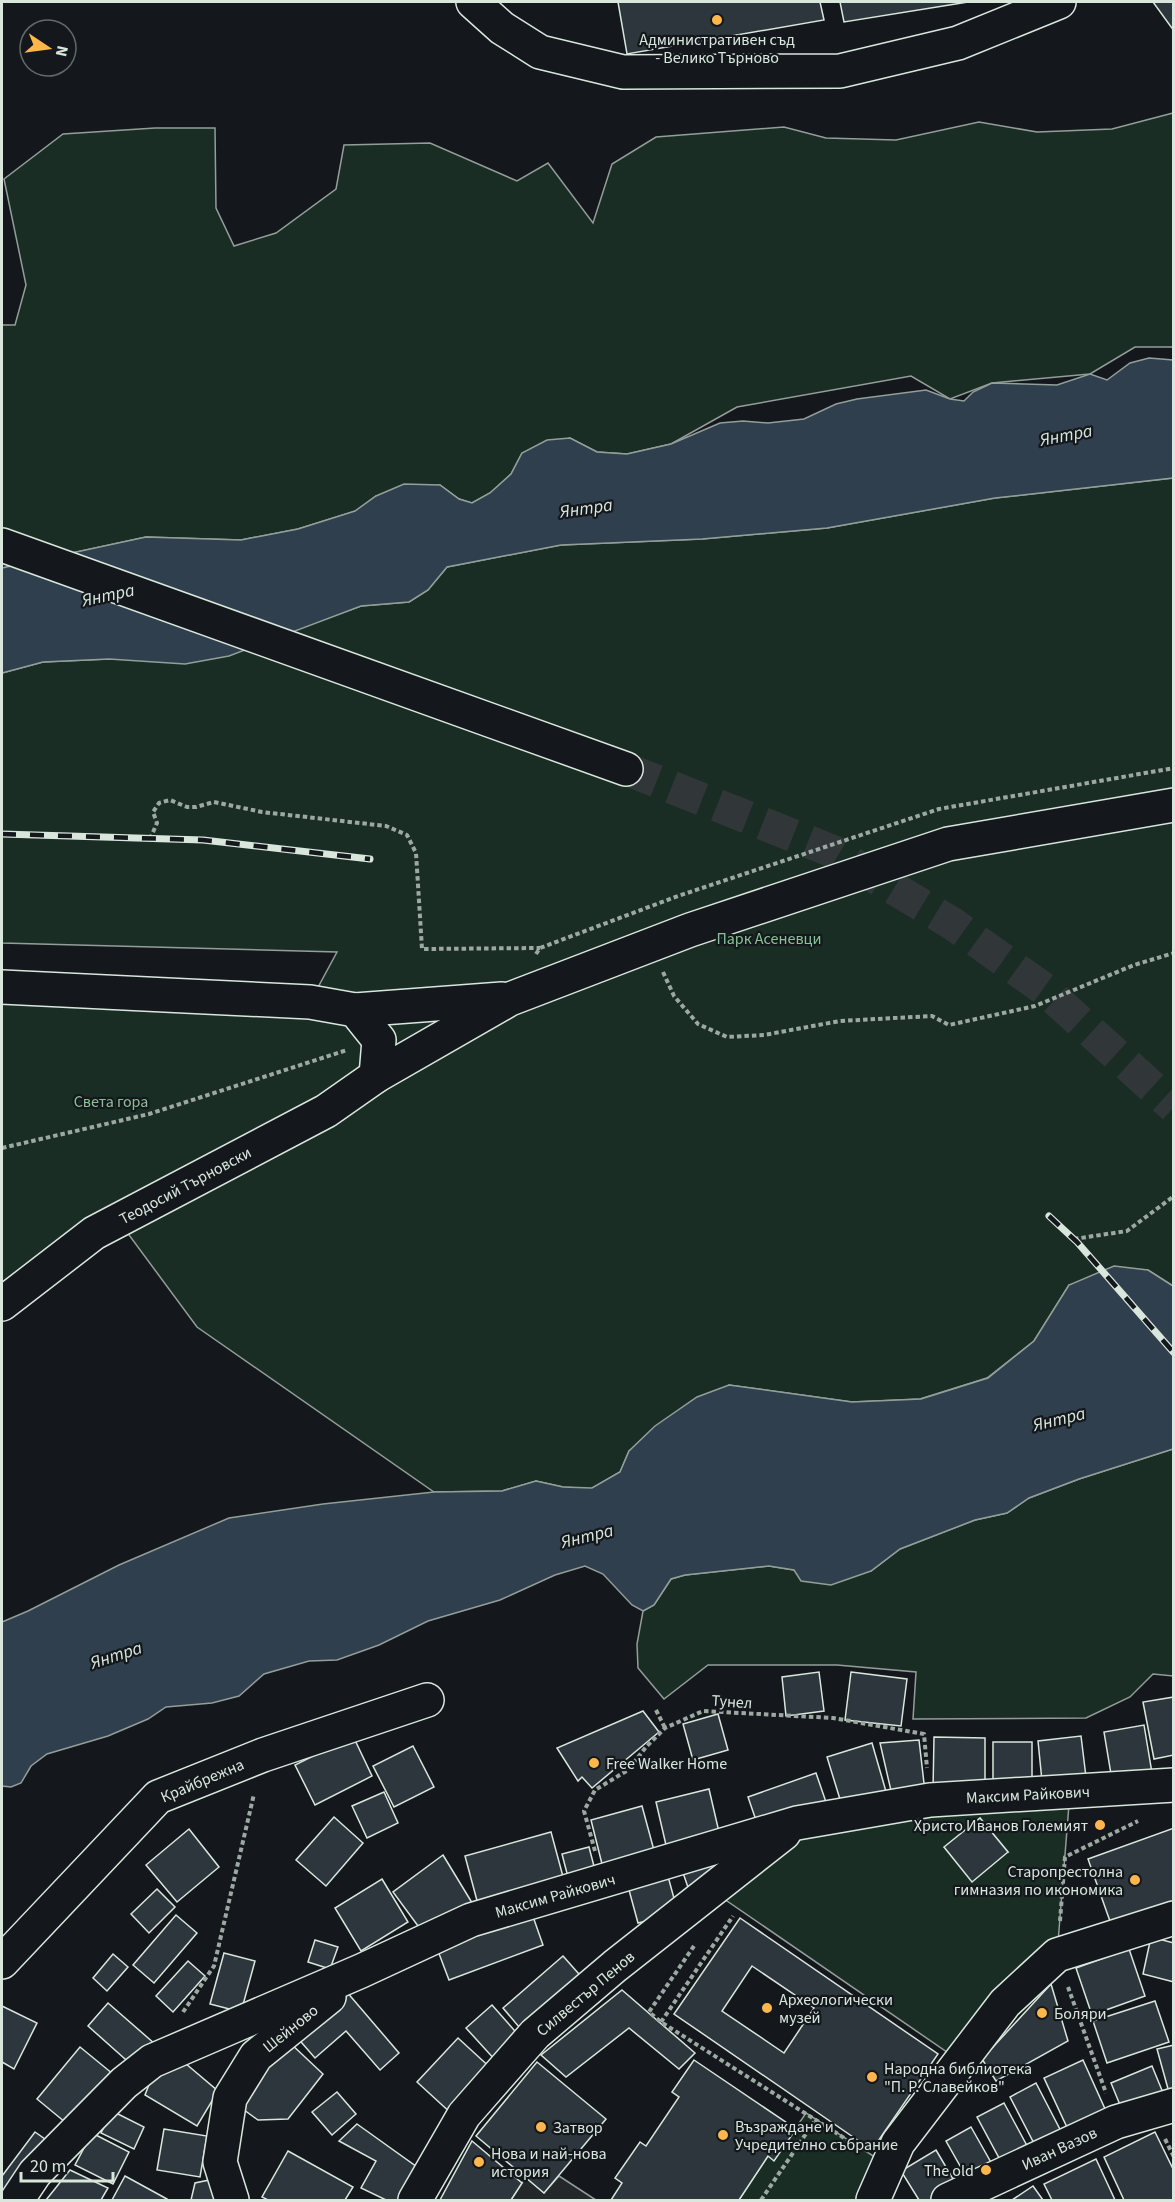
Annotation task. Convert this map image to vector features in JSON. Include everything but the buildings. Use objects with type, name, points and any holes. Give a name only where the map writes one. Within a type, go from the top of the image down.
[{"type":"street","points":[[473,2],[502,28],[540,52],[624,72],[646,72],[840,71],[958,43],[1059,2]]},
{"type":"street","points":[[2,545],[626,769]]},
{"type":"street","points":[[2,987],[310,1002],[355,1010],[510,999],[690,930],[948,844],[1173,805]]},
{"type":"street","name":"Теодосий Търновски","points":[[2,1304],[94,1233],[326,1111],[376,1076],[510,999]]},
{"type":"street","points":[[355,1010],[379,1040],[376,1076]]},
{"type":"street","name":"Крайбрежна","points":[[2,1962],[158,1797],[263,1755],[427,1700]]},
{"type":"street","name":"Максим Райкович","points":[[17,2200],[35,2173],[124,2083],[152,2061],[361,1971],[471,1920],[797,1823],[930,1800],[1173,1785]]},
{"type":"street","name":"Силвестър Пенов","points":[[415,2200],[464,2115],[535,2034],[615,1966],[797,1823]]},
{"type":"street","points":[[873,2200],[898,2143],[1005,2003],[1057,1956],[1173,1918]]},
{"type":"street","name":"Шейново","points":[[232,2200],[220,2162],[230,2098],[256,2056],[361,1971]]},
{"type":"street","name":"Иван Вазов","points":[[948,2200],[1116,2122],[1173,2105]]},
{"type":"path","points":[[150,838],[157,823],[153,812],[159,803],[170,800],[187,807],[214,802],[262,812],[386,826],[407,835],[416,853],[422,950],[540,948]]},
{"type":"path","points":[[651,945],[674,996],[698,1024],[727,1036],[764,1035],[840,1022],[932,1016],[949,1025],[1035,1006],[1134,965],[1173,953]]},
{"type":"path","points":[[2,1148],[149,1114],[379,1040]]},
{"type":"path","points":[[1074,1239],[1127,1231],[1173,1196]]},
{"type":"path","points":[[656,1710],[665,1728]]},
{"type":"path","name":"Тунел","points":[[603,1881],[584,1811],[595,1790],[628,1770],[665,1728],[703,1711],[833,1718],[924,1734],[930,1800]]},
{"type":"path","points":[[183,2013],[214,1966],[263,1755]]},
{"type":"path","points":[[1116,2122],[1057,1956],[1065,1857],[1144,1817]]},
{"type":"path","points":[[661,2022],[734,1915]]},
{"type":"path","points":[[686,1958],[649,2012],[661,2022],[889,2166]]},
{"type":"path","points":[[761,2200],[816,2119]]},
{"type":"green space","points":[[1173,113],[1173,347],[1135,347],[1090,374],[992,383],[950,399],[911,376],[737,407],[671,444],[627,454],[597,452],[570,438],[522,453],[511,474],[490,493],[472,503],[459,499],[440,485],[376,496],[356,511],[298,529],[241,540],[146,537],[2,568],[2,325],[15,325],[26,285],[4,179],[63,134],[155,128],[215,128],[216,208],[234,246],[276,233],[336,189],[344,145],[430,143],[517,181],[548,163],[593,223],[612,164],[656,137],[784,127],[826,138],[896,140],[979,122],[1037,132],[1112,129]]},
{"type":"green space","name":"Парк Асеневци","points":[[1173,478],[1173,1286],[1148,1270],[1069,1285],[1034,1341],[987,1378],[920,1399],[852,1402],[729,1385],[629,1451],[620,1472],[591,1489],[563,1487],[536,1481],[502,1491],[434,1492],[197,1327],[118,1220],[2,1304],[2,987],[310,1002],[337,952],[2,943],[2,673],[43,662],[109,659],[325,619],[361,606],[409,602],[428,590],[447,567],[561,545],[702,539],[827,528],[995,498]]},
{"type":"green space","points":[[1173,1449],[1173,1676],[1153,1674],[1130,1697],[1086,1718],[913,1719],[916,1672],[837,1665],[708,1665],[664,1699],[638,1668],[637,1644],[643,1611],[654,1605],[671,1579],[685,1575],[769,1566],[794,1570],[871,1571],[900,1549],[975,1520],[1007,1513],[1029,1498],[1079,1479]]},
{"type":"green space","points":[[1070,1792],[1057,1955],[960,2061],[711,1890],[797,1823]],"holes":[[[980,1818],[1008,1852],[945,1847]]]},
{"type":"green space","points":[[806,2113],[889,2166],[873,2200],[739,2200],[768,2156],[774,2160]]},
{"type":"shaded area","points":[[559,2176],[596,2200],[511,2200],[526,2177],[544,2193]]},
{"type":"water","name":"Янтра","points":[[1149,358],[1173,360],[1173,478],[995,498],[827,528],[702,539],[561,545],[447,567],[428,590],[409,602],[361,606],[229,656],[185,664],[109,659],[43,662],[2,673],[2,568],[146,537],[241,540],[298,529],[355,511],[376,496],[404,484],[440,485],[459,499],[472,503],[490,493],[511,474],[522,453],[547,440],[570,438],[597,452],[627,454],[671,444],[720,423],[743,421],[768,423],[804,419],[836,404],[857,399],[926,390],[950,399],[964,401],[973,392],[992,383],[1057,385],[1090,374],[1107,380],[1130,363]]},
{"type":"water","name":"Янтра","points":[[1114,1266],[1148,1270],[1173,1286],[1173,1449],[1079,1479],[1029,1498],[1007,1513],[975,1520],[900,1549],[871,1571],[831,1585],[801,1581],[794,1570],[769,1566],[685,1575],[671,1579],[654,1605],[643,1611],[632,1605],[603,1574],[585,1566],[555,1575],[500,1600],[428,1621],[379,1645],[337,1660],[309,1661],[264,1674],[239,1696],[212,1703],[166,1707],[148,1719],[108,1736],[47,1754],[31,1766],[21,1783],[11,1787],[2,1786],[2,1622],[119,1565],[229,1518],[323,1504],[434,1492],[502,1491],[536,1481],[563,1487],[592,1488],[620,1472],[629,1451],[655,1426],[697,1397],[729,1385],[852,1402],[921,1399],[988,1378],[1034,1341],[1069,1285]]},
{"type":"tunnel","points":[[626,769],[832,851],[953,924],[1044,989],[1174,1107]]},
{"type":"railway","points":[[2,834],[203,840],[370,859]]},
{"type":"railway","points":[[1049,1216],[1077,1242],[1174,1353]]},
{"type":"place","name":"Административен съд - Велико Търново","points":[[717,20]]},
{"type":"place","name":"Free Walker Home","points":[[594,1763]]},
{"type":"place","name":"Христо Иванов Големият","points":[[1100,1825]]},
{"type":"place","name":"Старопрестолна гимназия по икономика","points":[[1135,1880]]},
{"type":"place","name":"Археологически музей","points":[[767,2008]]},
{"type":"place","name":"Боляри","points":[[1042,2013]]},
{"type":"place","name":"Народна библиотека \"П. Р. Славейков\"","points":[[872,2077]]},
{"type":"place","name":"Затвор","points":[[541,2127]]},
{"type":"place","name":"Възраждане и Учредително събрание","points":[[723,2135]]},
{"type":"place","name":"Нова и най-нова история","points":[[479,2162]]},
{"type":"place","name":"The old","points":[[986,2170]]},
{"type":"park label","name":"Света гора","points":[[111,1101]]}]
